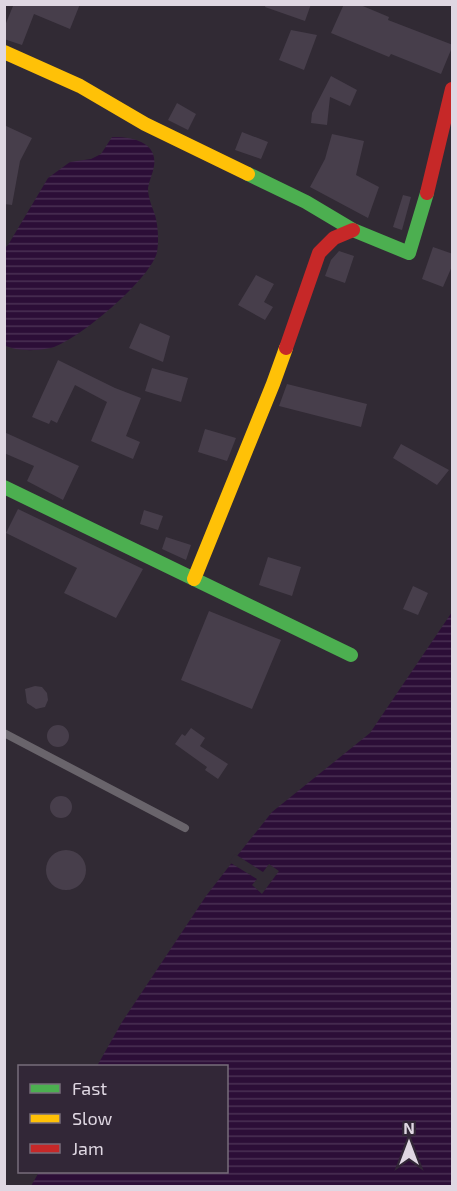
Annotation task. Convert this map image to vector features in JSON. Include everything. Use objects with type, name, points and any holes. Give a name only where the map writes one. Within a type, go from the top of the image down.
[{"type":"street","points":[[4,52],[80,86],[145,124],[306,202],[353,230],[409,253],[431,179],[453,89]]},
{"type":"street","points":[[194,579],[273,384],[319,253],[330,240],[341,232],[353,230]]},
{"type":"street","points":[[4,487],[351,655]]},
{"type":"lane","points":[[4,733],[185,828]]},
{"type":"shaded area","points":[[112,137],[135,139],[152,151],[153,169],[148,188],[157,223],[158,243],[152,263],[129,292],[96,320],[66,341],[54,347],[36,350],[15,349],[4,345],[5,248],[48,178],[70,162],[91,159],[101,154]]},
{"type":"shaded area","points":[[452,612],[452,1186],[31,1186],[38,1173],[228,1173],[228,1065],[98,1065],[122,1022],[206,896],[272,812],[370,733]]},
{"type":"pier","points":[[235,854],[263,872],[269,864],[279,871],[262,894],[252,885],[257,879],[229,862]]},
{"type":"building","points":[[11,4],[80,4],[70,29],[34,14],[22,45],[4,39],[4,28],[13,6]]},
{"type":"building","points":[[266,4],[311,4],[305,21],[265,7]]},
{"type":"building","points":[[344,4],[358,4],[389,17],[388,20],[453,45],[441,74],[391,54],[389,57],[331,33]]},
{"type":"building","points":[[291,30],[317,35],[304,70],[279,60]]},
{"type":"building","points":[[331,76],[357,90],[350,106],[330,97],[327,125],[311,123],[312,113]]},
{"type":"building","points":[[177,103],[196,114],[188,130],[168,120]]},
{"type":"building","points":[[4,125],[32,138],[20,161],[12,205],[4,204]]},
{"type":"building","points":[[242,132],[268,142],[261,159],[235,150]]},
{"type":"building","points":[[332,134],[364,141],[356,175],[379,187],[368,218],[310,187],[325,159]]},
{"type":"building","points":[[403,195],[411,197],[402,230],[393,227]]},
{"type":"building","points":[[433,247],[453,254],[453,264],[443,287],[422,279]]},
{"type":"building","points":[[339,251],[354,256],[345,283],[325,276],[331,260]]},
{"type":"building","points":[[256,275],[274,284],[264,302],[273,307],[265,320],[238,305]]},
{"type":"building","points":[[140,323],[170,336],[163,362],[129,348]]},
{"type":"building","points":[[58,360],[141,398],[126,436],[140,442],[133,459],[91,441],[107,402],[75,385],[57,423],[51,420],[49,424],[32,417]]},
{"type":"building","points":[[152,368],[188,378],[181,402],[145,391]]},
{"type":"building","points":[[287,384],[367,404],[361,427],[279,406]]},
{"type":"building","points":[[205,429],[236,438],[227,461],[198,452]]},
{"type":"building","points":[[4,432],[79,466],[63,500],[27,481],[34,466],[4,453]]},
{"type":"building","points":[[401,444],[449,470],[437,485],[393,458]]},
{"type":"building","points":[[18,509],[143,569],[116,618],[64,593],[77,568],[6,533]]},
{"type":"building","points":[[144,510],[163,516],[158,530],[140,524]]},
{"type":"building","points":[[166,537],[191,545],[186,560],[162,549]]},
{"type":"building","points":[[268,557],[301,567],[292,596],[259,585]]},
{"type":"building","points":[[413,586],[428,593],[418,615],[403,609]]},
{"type":"building","points":[[209,611],[281,640],[252,709],[181,680]]},
{"type":"building","points":[[35,686],[42,687],[47,693],[48,700],[45,707],[36,709],[27,703],[25,689]]},
{"type":"building","points":[[58,725],[66,728],[69,736],[66,744],[58,747],[50,744],[47,736],[50,728]]},
{"type":"building","points":[[191,728],[205,738],[200,746],[228,764],[218,779],[205,770],[207,767],[175,744],[182,734],[185,736]]},
{"type":"building","points":[[61,796],[69,799],[72,807],[69,815],[61,818],[53,815],[50,807],[53,799]]},
{"type":"building","points":[[66,850],[80,856],[86,870],[80,884],[66,890],[52,884],[46,870],[52,856]]},
{"type":"traffic: fast","points":[[248,174],[306,202],[353,230],[409,253],[427,193]]},
{"type":"traffic: fast","points":[[4,487],[351,655]]},
{"type":"traffic: slow","points":[[4,52],[80,86],[145,124],[248,174]]},
{"type":"traffic: slow","points":[[194,579],[286,348]]},
{"type":"traffic: jam","points":[[427,193],[452,89]]},
{"type":"traffic: jam","points":[[286,348],[319,253],[334,238],[353,230]]}]
